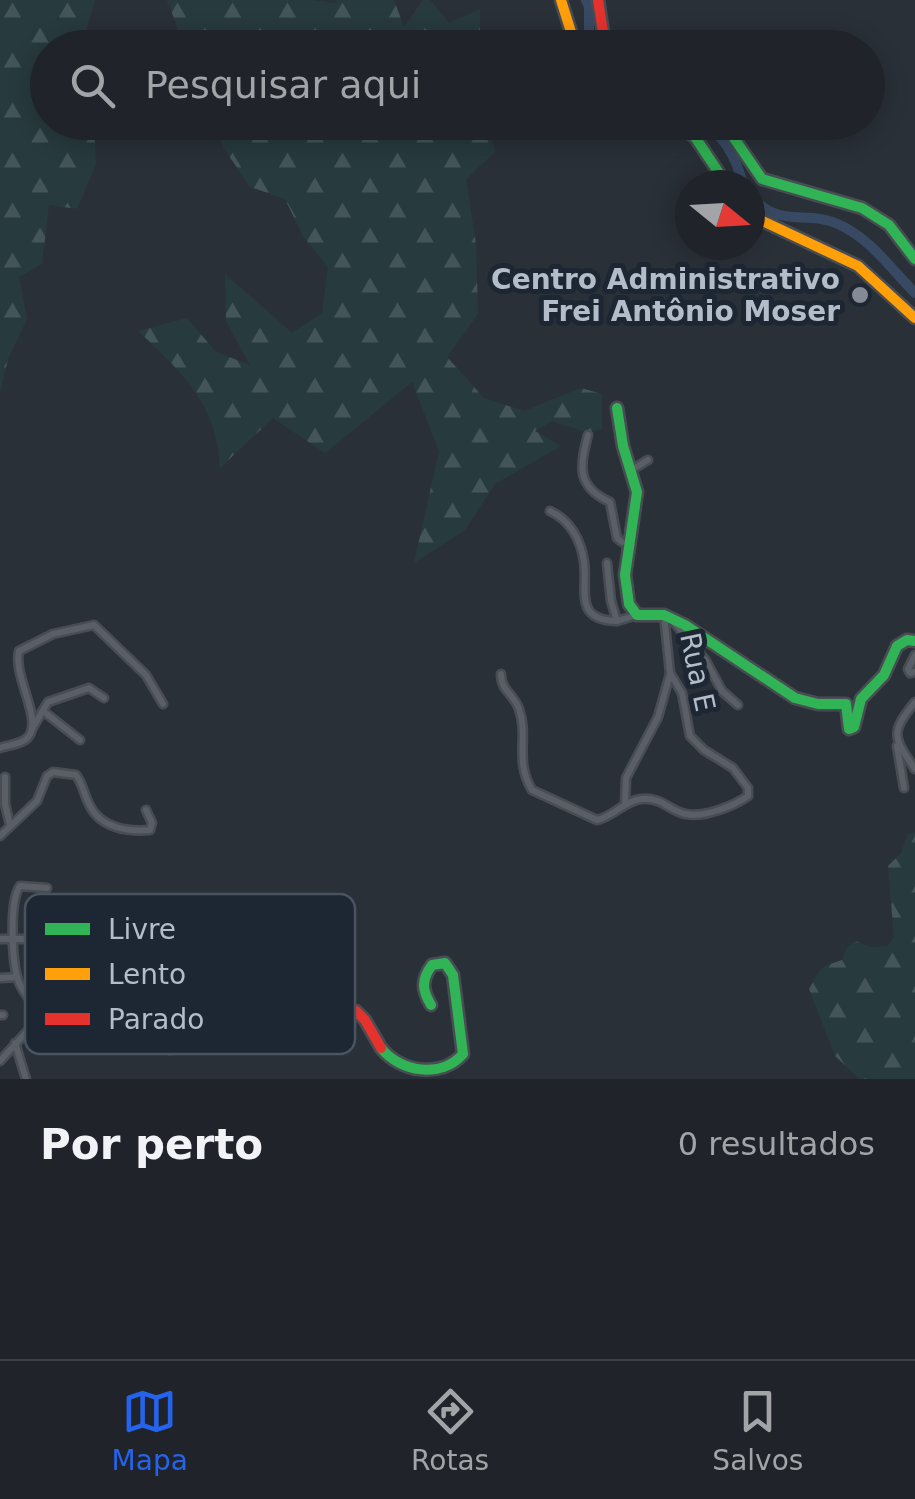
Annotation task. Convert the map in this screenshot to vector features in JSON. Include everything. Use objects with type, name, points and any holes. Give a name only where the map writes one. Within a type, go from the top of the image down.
[{"type":"street","points":[[561,0],[570,30]]},
{"type":"street","points":[[598,0],[603,30]]},
{"type":"street","points":[[696,140],[717,170]]},
{"type":"street","points":[[735,140],[762,179],[862,208],[889,226],[915,259]]},
{"type":"street","points":[[765,221],[858,266],[915,318]]},
{"type":"street","points":[[617,408],[623,421],[624,445],[633,469],[637,500],[624,543],[630,608],[636,614]]},
{"type":"street","points":[[588,436],[584,477],[592,494],[610,502],[616,535],[624,543]]},
{"type":"street","points":[[633,469],[648,460]]},
{"type":"street","points":[[550,512],[570,524],[584,562],[582,588],[592,614],[617,621],[636,614],[666,616],[714,642],[795,698],[818,704],[846,704],[850,729],[854,727],[861,699],[884,675],[898,646],[915,641]]},
{"type":"street","points":[[607,563],[617,621]]},
{"type":"street","points":[[666,616],[706,661],[722,691],[738,705]]},
{"type":"street","name":"Rua E","points":[[624,805],[653,799],[692,815],[732,805],[749,794],[739,774],[694,742],[682,693],[670,673],[666,616]]},
{"type":"street","points":[[32,729],[18,673],[19,651],[42,638],[90,624],[146,674],[163,704]]},
{"type":"street","points":[[915,655],[908,670],[915,672]]},
{"type":"street","points":[[501,674],[502,686],[520,710],[521,764],[532,790],[597,820],[624,805],[626,778],[658,717],[670,673]]},
{"type":"street","points":[[0,748],[25,740],[48,702],[89,688],[104,698]]},
{"type":"street","points":[[904,788],[899,720],[915,702]]},
{"type":"street","points":[[43,710],[80,740]]},
{"type":"street","points":[[898,740],[915,768]]},
{"type":"street","points":[[0,836],[37,801],[47,776],[53,772],[78,777],[92,810],[115,827],[150,830],[152,823],[146,810]]},
{"type":"street","points":[[5,777],[10,825]]},
{"type":"street","points":[[25,990],[17,977],[14,939],[18,888],[47,888]]},
{"type":"street","points":[[0,940],[25,939]]},
{"type":"street","points":[[355,1011],[368,1022],[384,1053],[405,1066],[424,1071],[452,1065],[463,1054],[452,970],[442,962],[430,967],[421,983],[430,1006]]},
{"type":"street","points":[[0,978],[17,977]]},
{"type":"street","points":[[0,1060],[25,1033]]},
{"type":"street","points":[[15,1042],[26,1079]]},
{"type":"green space","points":[[0,0],[95,0],[86,30],[30,30],[30,140],[95,140],[96,164],[77,209],[49,205],[42,264],[19,277],[27,319],[8,359],[0,393]]},
{"type":"green space","points":[[167,0],[394,0],[404,27],[423,0],[430,0],[449,23],[480,9],[480,30],[178,30]]},
{"type":"green space","points":[[220,140],[492,140],[495,152],[466,179],[476,244],[478,314],[447,357],[484,398],[524,411],[581,388],[602,394],[602,429],[586,432],[552,421],[535,431],[561,446],[495,484],[465,530],[414,563],[439,451],[412,382],[325,453],[273,418],[220,468],[212,425],[204,407],[182,375],[138,331],[187,318],[216,352],[250,365],[226,321],[225,274],[292,333],[322,313],[328,267],[303,236],[285,199],[250,187]]},
{"type":"green space","points":[[915,832],[915,1079],[860,1079],[835,1056],[809,989],[821,970],[842,960],[848,946],[856,941],[870,947],[887,946],[894,938],[888,866],[901,853],[907,835]]},
{"type":"waterway","points":[[586,0],[589,30]]},
{"type":"waterway","points":[[722,140],[738,170]]},
{"type":"waterway","points":[[765,208],[783,216],[826,220],[850,230],[915,293]]},
{"type":"traffic: fast","points":[[697,140],[717,170]]},
{"type":"traffic: fast","points":[[735,140],[762,179],[862,208],[889,225],[915,259]]},
{"type":"traffic: fast","points":[[617,408],[637,492],[625,575],[629,604],[637,615],[664,615],[685,625],[795,698],[818,704],[846,704],[849,729],[854,727],[861,699],[884,675],[897,646],[907,640],[915,641]]},
{"type":"traffic: fast","points":[[381,1048],[409,1067],[432,1069],[454,1062],[463,1054],[453,975],[445,963],[432,965],[424,980],[431,1005]]},
{"type":"traffic: slow","points":[[561,0],[570,30]]},
{"type":"traffic: slow","points":[[765,222],[858,266],[915,318]]},
{"type":"traffic: jam","points":[[598,0],[603,30]]},
{"type":"traffic: jam","points":[[355,1011],[365,1020],[381,1048]]},
{"type":"place","name":"Centro Administrativo Frei Antônio Moser","points":[[860,295]]}]
